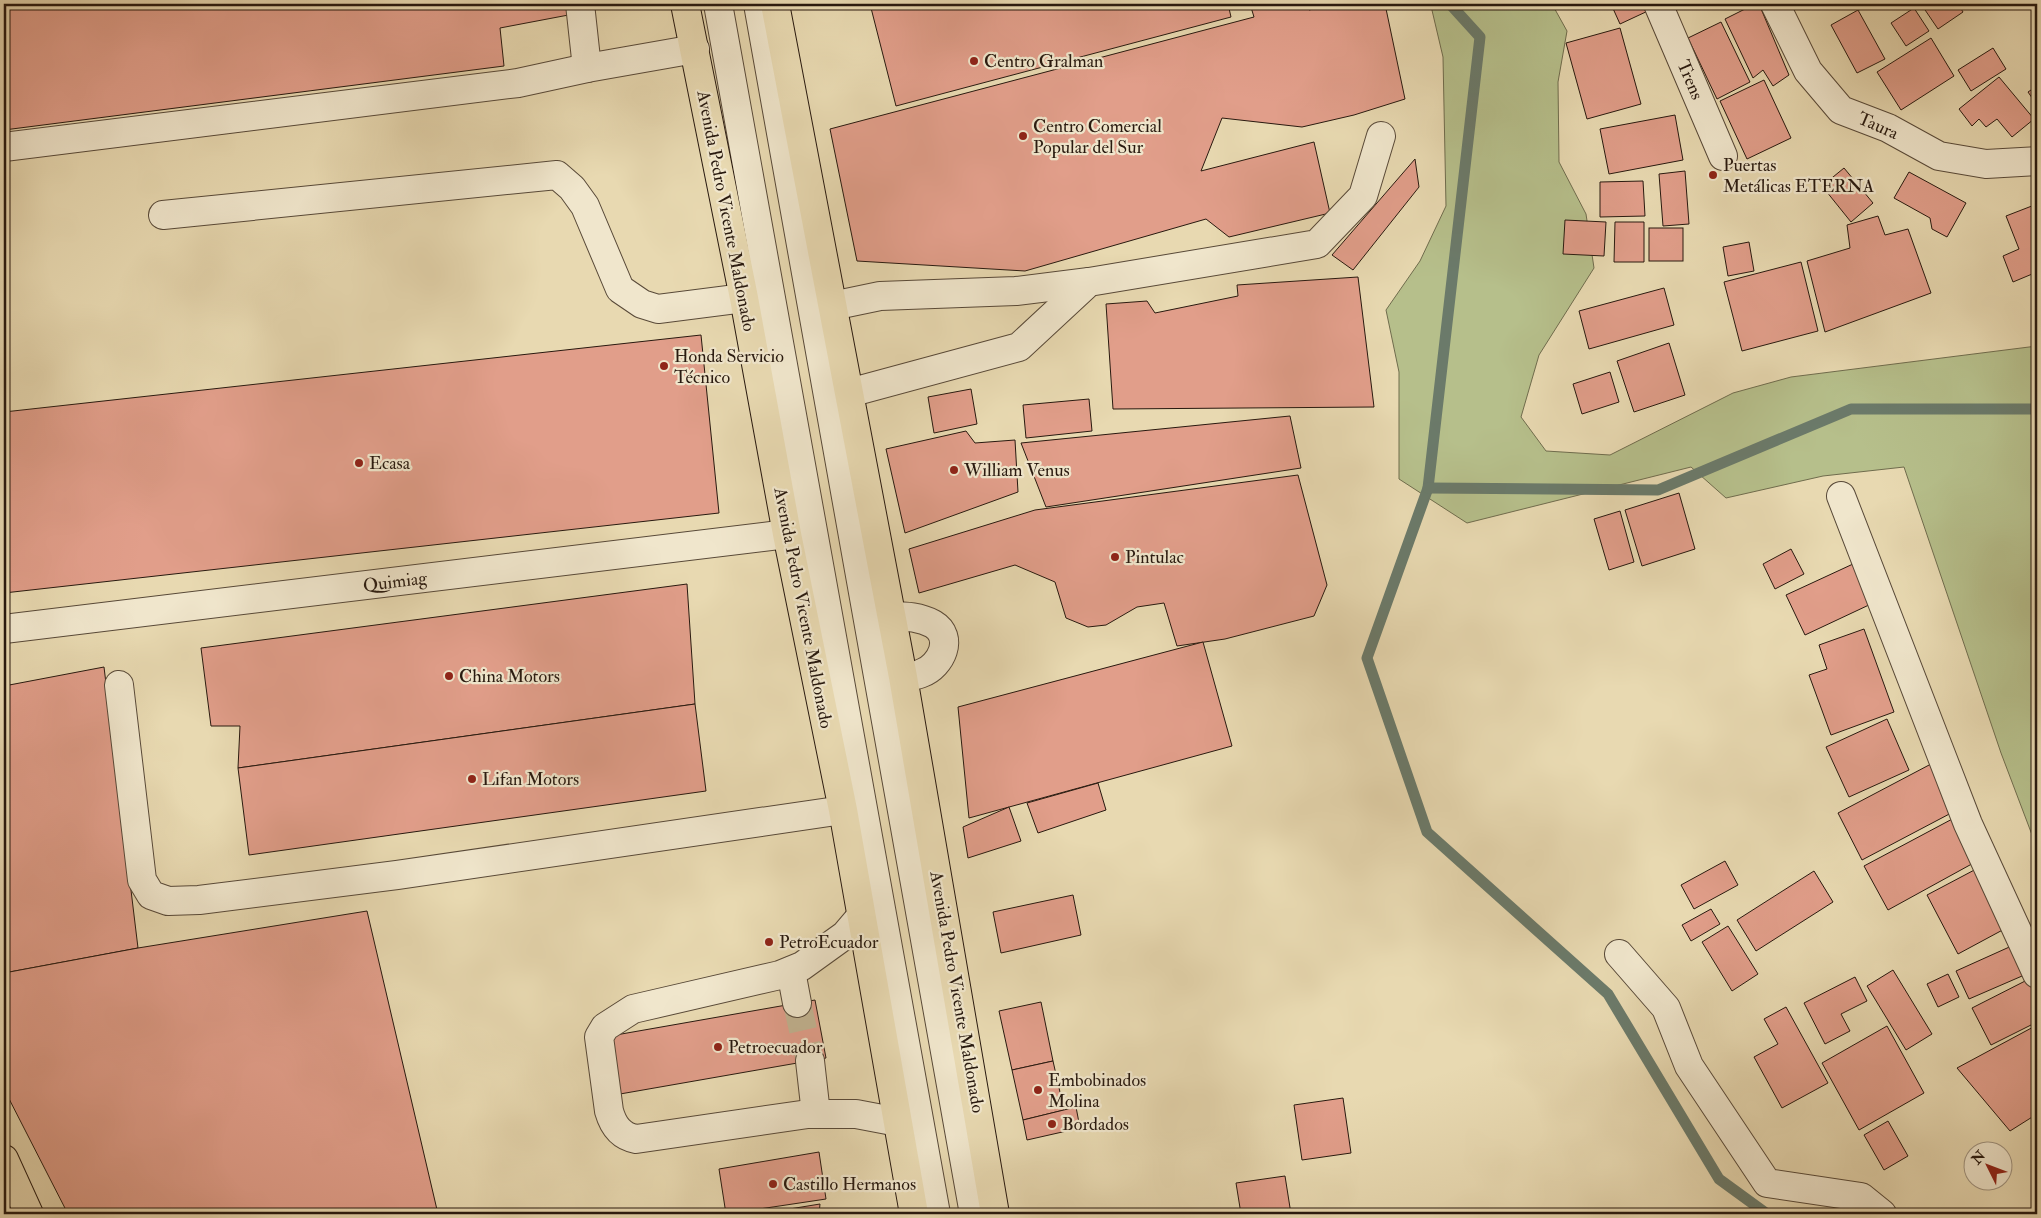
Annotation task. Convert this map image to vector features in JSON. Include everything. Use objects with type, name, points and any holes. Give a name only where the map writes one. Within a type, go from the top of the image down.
[{"type":"main road","name":"Avenida Pedro Vicente Maldonado","points":[[685,4],[744,298],[787,534],[843,810],[914,1214]]},
{"type":"main road","name":"Avenida Pedro Vicente Maldonado","points":[[775,4],[892,616],[995,1214]]},
{"type":"main road","points":[[4,1159],[29,1214]]},
{"type":"street","points":[[580,4],[587,68]]},
{"type":"street","points":[[718,4],[936,1214]]},
{"type":"street","points":[[758,4],[974,1214]]},
{"type":"street","name":"Trens","points":[[1658,4],[1723,156]]},
{"type":"street","name":"Taura","points":[[1775,4],[1808,71],[1841,110],[1888,128],[1939,156],[1986,164],[2037,161]]},
{"type":"street","points":[[4,147],[518,83],[587,68],[694,49]]},
{"type":"street","points":[[832,306],[880,296],[1016,291],[1089,282],[1317,244],[1364,196],[1381,136]]},
{"type":"street","points":[[163,215],[557,175],[572,188],[585,206],[620,289],[642,304],[658,309],[744,298]]},
{"type":"street","points":[[849,393],[1019,347],[1089,282]]},
{"type":"street","points":[[1840,496],[1968,824],[2037,974]]},
{"type":"street","name":"Quimiag","points":[[4,629],[787,534]]},
{"type":"street","points":[[892,616],[913,616],[934,625],[942,632],[944,638],[945,645],[935,665],[922,674],[903,677]]},
{"type":"street","points":[[119,685],[142,880],[151,895],[168,901],[199,900],[387,876],[843,810]]},
{"type":"street","points":[[862,915],[845,936],[802,966],[791,971],[727,988],[633,1009],[604,1027],[599,1037],[609,1111],[612,1122],[621,1132],[628,1138],[636,1139],[808,1114],[856,1114],[898,1122]]},
{"type":"street","points":[[1619,954],[1666,1008],[1689,1066],[1767,1182],[1861,1197],[1882,1214]]},
{"type":"street","points":[[791,971],[797,1003]]},
{"type":"street","points":[[810,1061],[816,1114]]},
{"type":"green space","points":[[1429,4],[1552,4],[1567,31],[1558,82],[1559,162],[1586,214],[1594,268],[1539,355],[1521,417],[1546,451],[1610,455],[1733,393],[1791,377],[2037,346],[2037,848],[2001,753],[1904,467],[1823,476],[1726,498],[1691,467],[1467,523],[1399,479],[1399,372],[1386,310],[1420,261],[1446,206],[1443,57]]},
{"type":"building","points":[[4,4],[577,4],[579,13],[500,28],[504,66],[4,130]]},
{"type":"building","name":"Centro Gralman","points":[[870,4],[1228,4],[1231,17],[896,106]]},
{"type":"building","name":"Centro Comercial Popular del Sur","points":[[1250,4],[1308,4],[1309,10],[1334,4],[1385,4],[1405,99],[1354,115],[1302,127],[1222,118],[1201,171],[1314,142],[1330,213],[1229,237],[1206,219],[1025,271],[857,261],[830,129],[1254,17]]},
{"type":"building","points":[[1611,4],[1647,4],[1650,10],[1620,24]]},
{"type":"building","points":[[1755,4],[1759,4],[1789,75],[1773,86],[1763,70],[1753,78],[1725,19]]},
{"type":"building","points":[[1856,4],[1872,4],[1859,10]]},
{"type":"building","points":[[1921,4],[1958,4],[1963,12],[1938,29]]},
{"type":"building","points":[[1914,8],[1929,31],[1906,46],[1891,23]]},
{"type":"building","points":[[1858,10],[1885,59],[1857,73],[1831,25]]},
{"type":"building","points":[[1721,22],[1750,82],[1717,99],[1688,38]]},
{"type":"building","points":[[1620,28],[1641,104],[1587,119],[1566,43]]},
{"type":"building","points":[[1931,38],[1954,76],[1901,110],[1877,72]]},
{"type":"building","points":[[1993,48],[2006,69],[1971,91],[1958,70]]},
{"type":"building","points":[[1999,77],[2034,119],[2012,137],[1997,119],[1986,127],[1979,119],[1972,126],[1959,109]]},
{"type":"building","points":[[1764,80],[1791,138],[1747,159],[1720,101]]},
{"type":"building","points":[[2037,86],[2037,105],[2028,92]]},
{"type":"building","points":[[1675,115],[1683,160],[1609,174],[1600,129]]},
{"type":"building","points":[[1415,159],[1419,187],[1353,270],[1332,255]]},
{"type":"building","points":[[1844,168],[1873,203],[1851,222],[1822,186]]},
{"type":"building","points":[[1685,171],[1689,224],[1663,226],[1659,174]]},
{"type":"building","points":[[1909,172],[1966,203],[1947,237],[1932,229],[1930,218],[1894,198]]},
{"type":"building","points":[[1643,181],[1645,216],[1600,217],[1600,182]]},
{"type":"building","points":[[2037,204],[2037,272],[2013,282],[2003,256],[2019,249],[2006,216]]},
{"type":"building","points":[[1878,216],[1885,235],[1908,229],[1931,293],[1825,332],[1807,261],[1850,248],[1847,225]]},
{"type":"building","points":[[1565,220],[1606,222],[1604,256],[1563,254]]},
{"type":"building","points":[[1615,222],[1644,222],[1644,262],[1614,262]]},
{"type":"building","points":[[1649,228],[1683,228],[1683,261],[1649,261]]},
{"type":"building","points":[[1749,242],[1754,271],[1728,276],[1723,247]]},
{"type":"building","points":[[1801,262],[1818,331],[1742,351],[1724,282]]},
{"type":"building","points":[[1358,277],[1374,407],[1113,409],[1106,304],[1147,301],[1155,313],[1238,296],[1237,285]]},
{"type":"building","points":[[1664,288],[1674,325],[1589,349],[1579,311]]},
{"type":"building","name":"Ecasa","points":[[701,335],[719,513],[4,593],[4,412]]},
{"type":"building","points":[[1669,343],[1685,395],[1634,412],[1617,361]]},
{"type":"building","points":[[1610,372],[1619,402],[1582,414],[1573,384]]},
{"type":"building","points":[[971,389],[977,424],[934,433],[928,397]]},
{"type":"building","points":[[1089,399],[1092,431],[1026,438],[1023,405]]},
{"type":"building","points":[[1290,416],[1301,468],[1046,507],[1021,443]]},
{"type":"building","name":"William Venus","points":[[966,431],[975,443],[1015,440],[1018,492],[905,533],[886,449]]},
{"type":"building","name":"Pintulac","points":[[1298,475],[1327,585],[1314,616],[1225,639],[1177,646],[1164,603],[1137,607],[1106,625],[1088,627],[1066,618],[1055,582],[1015,565],[919,593],[909,549],[1035,510]]},
{"type":"building","points":[[1679,493],[1695,549],[1642,566],[1625,510]]},
{"type":"building","points":[[1620,511],[1634,562],[1609,570],[1594,519]]},
{"type":"building","points":[[1791,549],[1804,574],[1775,589],[1763,564]]},
{"type":"building","points":[[1853,564],[1871,604],[1805,635],[1786,595]]},
{"type":"building","name":"China Motors","points":[[687,584],[695,704],[238,768],[240,726],[211,726],[201,648]]},
{"type":"building","points":[[1864,629],[1894,712],[1831,735],[1809,675],[1827,669],[1819,645]]},
{"type":"building","points":[[1203,642],[1232,746],[969,818],[958,707]]},
{"type":"building","points":[[104,667],[138,948],[4,973],[4,686]]},
{"type":"building","name":"Lifan Motors","points":[[695,704],[706,791],[249,855],[238,768]]},
{"type":"building","points":[[1887,719],[1909,770],[1849,797],[1826,747]]},
{"type":"building","points":[[1931,764],[1955,811],[1862,860],[1838,813]]},
{"type":"building","points":[[1098,783],[1106,810],[1038,833],[1027,803]]},
{"type":"building","points":[[1009,807],[1021,841],[968,858],[963,827]]},
{"type":"building","points":[[1956,817],[1979,860],[1888,910],[1864,866]]},
{"type":"building","points":[[1725,861],[1738,885],[1694,909],[1681,885]]},
{"type":"building","points":[[1980,867],[2010,926],[1958,954],[1927,895]]},
{"type":"building","points":[[1814,871],[1833,902],[1756,951],[1737,920]]},
{"type":"building","points":[[1073,895],[1081,935],[1001,953],[993,912]]},
{"type":"building","points":[[1711,909],[1720,924],[1691,941],[1682,925]]},
{"type":"building","points":[[367,911],[438,1214],[68,1214],[4,1089],[4,973],[138,948]]},
{"type":"building","points":[[1728,926],[1758,974],[1732,991],[1702,942]]},
{"type":"building","points":[[2016,944],[2029,973],[1969,999],[1956,971]]},
{"type":"building","points":[[1893,970],[1932,1034],[1906,1050],[1867,986]]},
{"type":"building","points":[[1948,974],[1959,997],[1938,1007],[1927,984]]},
{"type":"building","points":[[1855,977],[1867,1001],[1841,1014],[1850,1031],[1825,1044],[1804,1003]]},
{"type":"building","points":[[2033,977],[2037,985],[2037,1022],[1991,1045],[1972,1008]]},
{"type":"building","name":"Petroecuador","points":[[815,1000],[826,1058],[620,1094],[610,1036]]},
{"type":"building","points":[[1041,1002],[1053,1061],[1012,1070],[999,1011]]},
{"type":"building","points":[[1786,1007],[1828,1083],[1782,1108],[1754,1057],[1778,1044],[1764,1019]]},
{"type":"building","points":[[2037,1025],[2037,1114],[2010,1131],[1957,1068]]},
{"type":"building","points":[[1887,1026],[1924,1093],[1859,1130],[1822,1063]]},
{"type":"building","name":"Embobinados Molina","points":[[1053,1061],[1064,1110],[1023,1120],[1012,1070]]},
{"type":"building","points":[[1343,1098],[1351,1153],[1302,1160],[1294,1105]]},
{"type":"building","name":"Bordados","points":[[1076,1107],[1080,1128],[1027,1140],[1023,1120]]},
{"type":"building","points":[[1888,1121],[1908,1156],[1884,1170],[1864,1135]]},
{"type":"building","name":"Castillo Hermanos","points":[[819,1152],[826,1199],[726,1214],[719,1169]]},
{"type":"building","points":[[1285,1176],[1291,1214],[1241,1214],[1236,1183]]},
{"type":"building","points":[[820,1204],[819,1214],[759,1214]]},
{"type":"waterway","points":[[1450,4],[1480,37],[1428,488],[1367,658],[1427,832],[1608,994],[1719,1179],[1767,1214]]},
{"type":"waterway","points":[[1428,488],[1658,490],[1851,409],[2037,409]]},
{"type":"tunnel","points":[[797,1003],[810,1061]]},
{"type":"place","name":"Centro Gralman","points":[[974,61]]},
{"type":"place","name":"Centro Comercial Popular del Sur","points":[[1023,136]]},
{"type":"place","name":"Puertas Metálicas ETERNA","points":[[1713,175]]},
{"type":"place","name":"Honda Servicio Técnico","points":[[664,366]]},
{"type":"place","name":"Ecasa","points":[[359,463]]},
{"type":"place","name":"William Venus","points":[[954,470]]},
{"type":"place","name":"Pintulac","points":[[1115,557]]},
{"type":"place","name":"China Motors","points":[[449,676]]},
{"type":"place","name":"Lifan Motors","points":[[472,779]]},
{"type":"place","name":"PetroEcuador","points":[[769,942]]},
{"type":"place","name":"Petroecuador","points":[[718,1047]]},
{"type":"place","name":"Embobinados Molina","points":[[1038,1090]]},
{"type":"place","name":"Bordados","points":[[1052,1124]]},
{"type":"place","name":"Castillo Hermanos","points":[[773,1184]]}]
